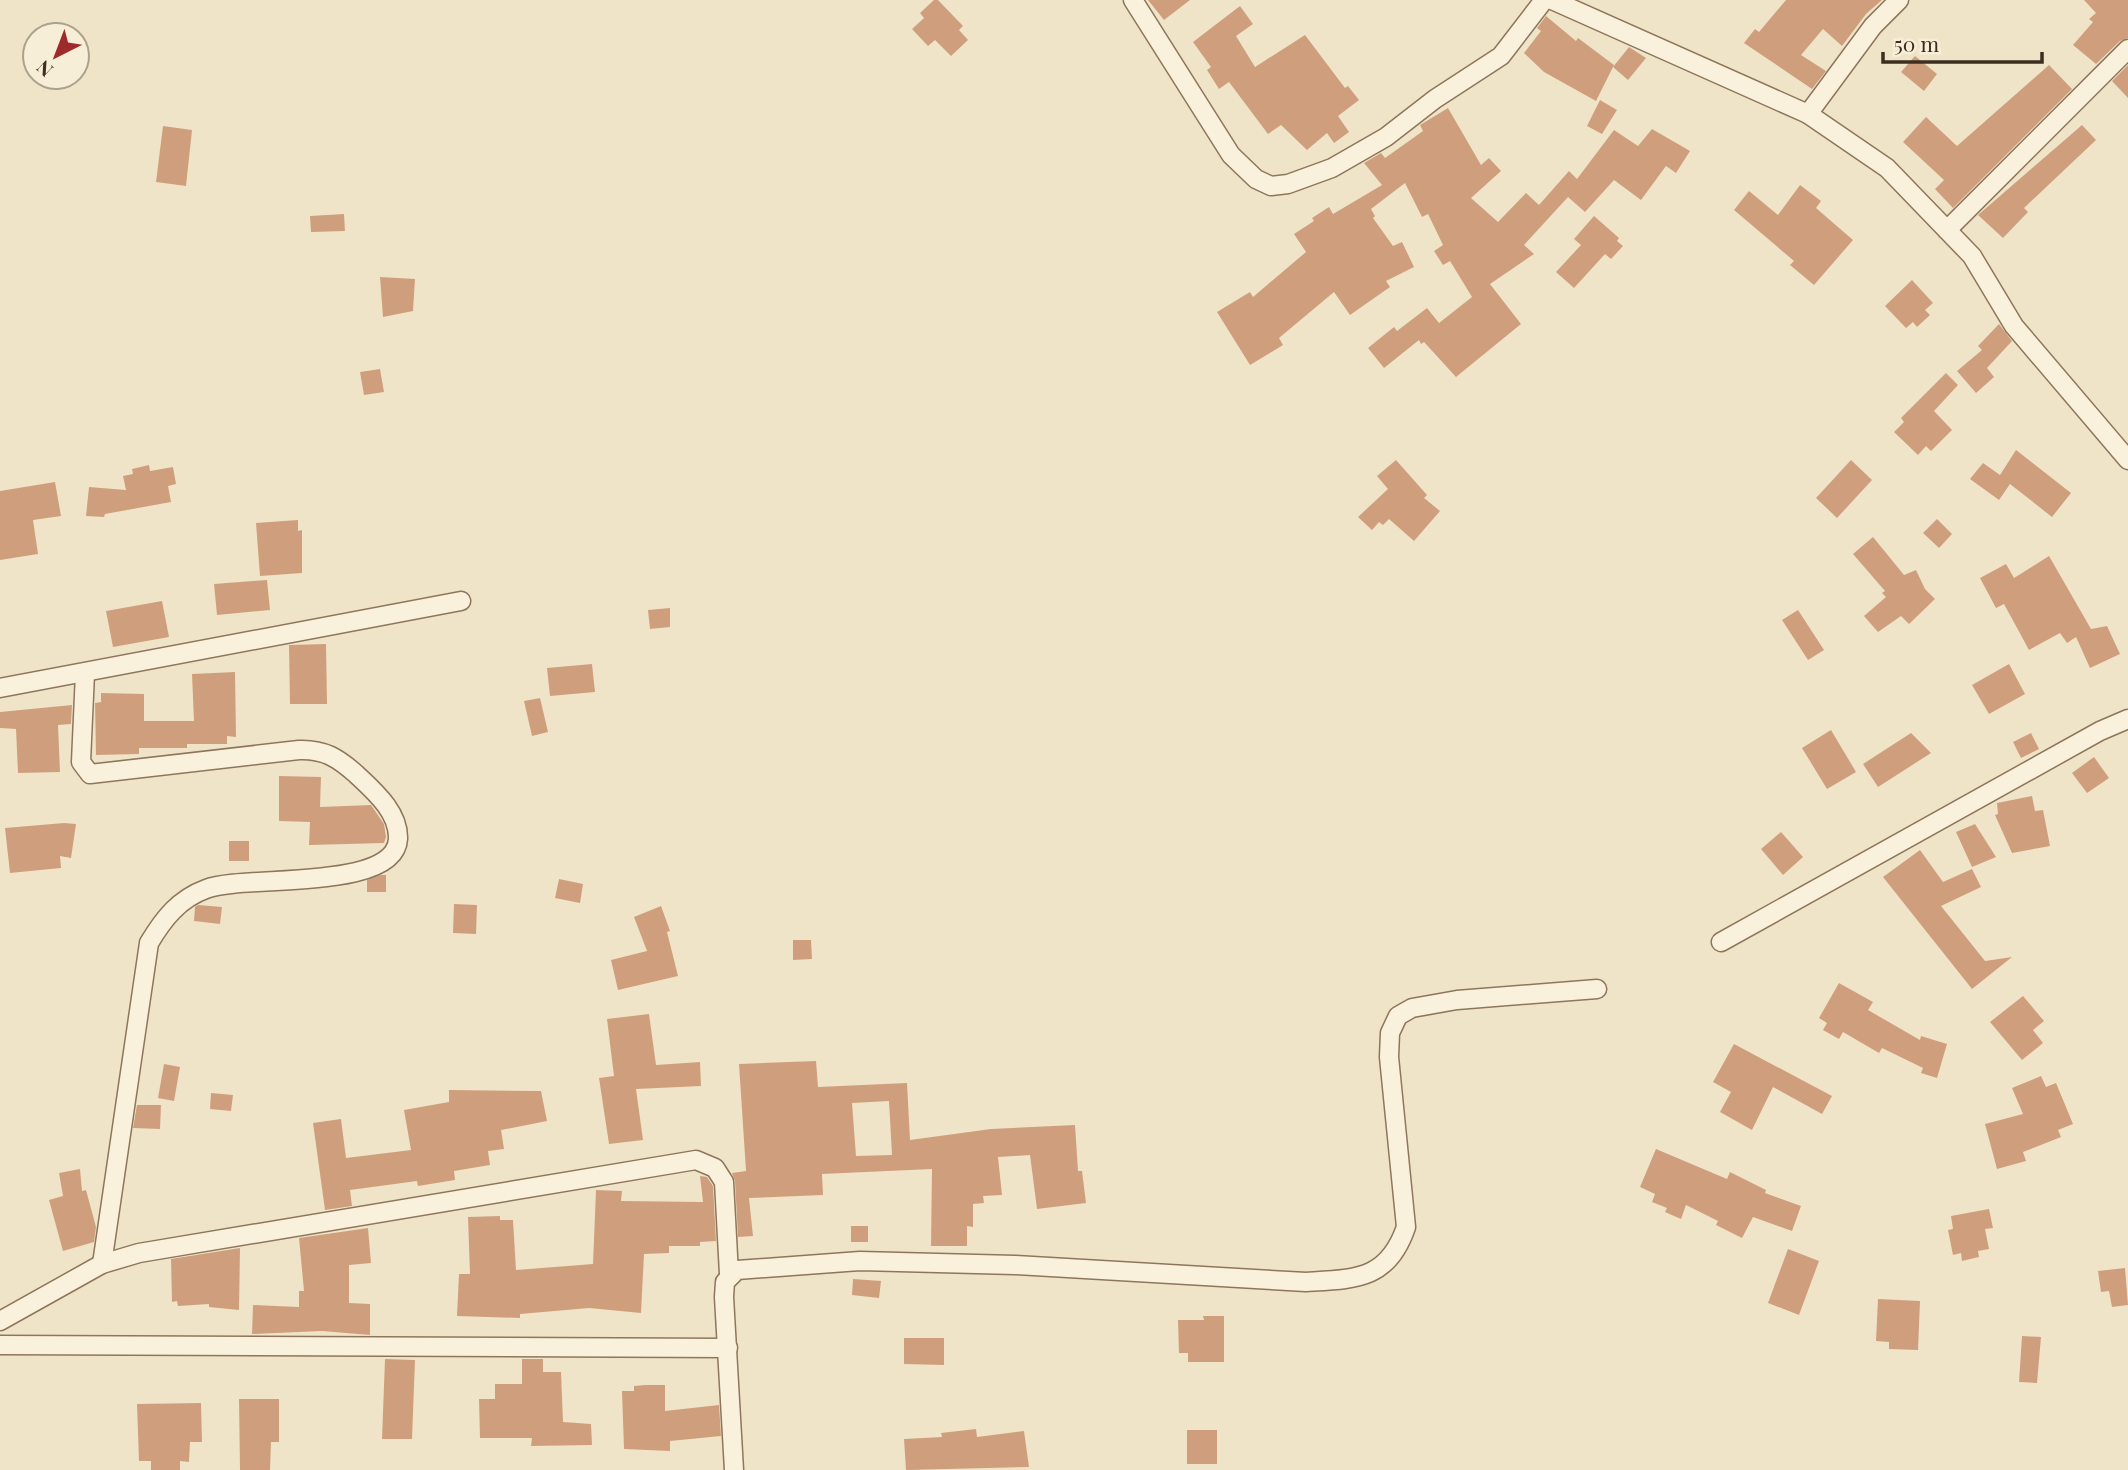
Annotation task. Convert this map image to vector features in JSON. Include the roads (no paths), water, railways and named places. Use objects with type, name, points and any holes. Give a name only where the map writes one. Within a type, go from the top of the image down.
[{"type":"street","points":[[1133,0],[1231,155],[1256,179],[1271,186],[1288,184],[1332,169],[1386,137],[1435,99],[1501,56],[1544,0]]},
{"type":"street","points":[[1552,0],[1808,114],[1887,168],[1972,256],[2014,327],[2128,460]]},
{"type":"street","points":[[1808,114],[1873,26],[1899,0]]},
{"type":"street","points":[[1947,230],[2128,48]]},
{"type":"street","points":[[0,688],[461,601]]},
{"type":"street","points":[[85,673],[80,762],[90,774],[299,750],[320,751],[341,761],[369,786],[391,811],[398,829],[397,849],[389,860],[375,868],[336,875],[209,887],[177,905],[165,917],[149,943],[102,1264]]},
{"type":"street","points":[[1721,942],[2101,731],[2128,719]]},
{"type":"street","points":[[729,1275],[744,1268],[860,1261],[1015,1265],[1306,1282],[1346,1280],[1388,1263],[1399,1249],[1406,1227],[1389,1057],[1390,1033],[1398,1016],[1412,1008],[1457,1000],[1597,989]]},
{"type":"street","points":[[0,1321],[102,1264],[170,1247],[670,1167],[696,1160],[715,1168],[724,1182],[729,1275],[724,1297],[734,1470]]},
{"type":"street","points":[[0,1345],[728,1348]]}]
